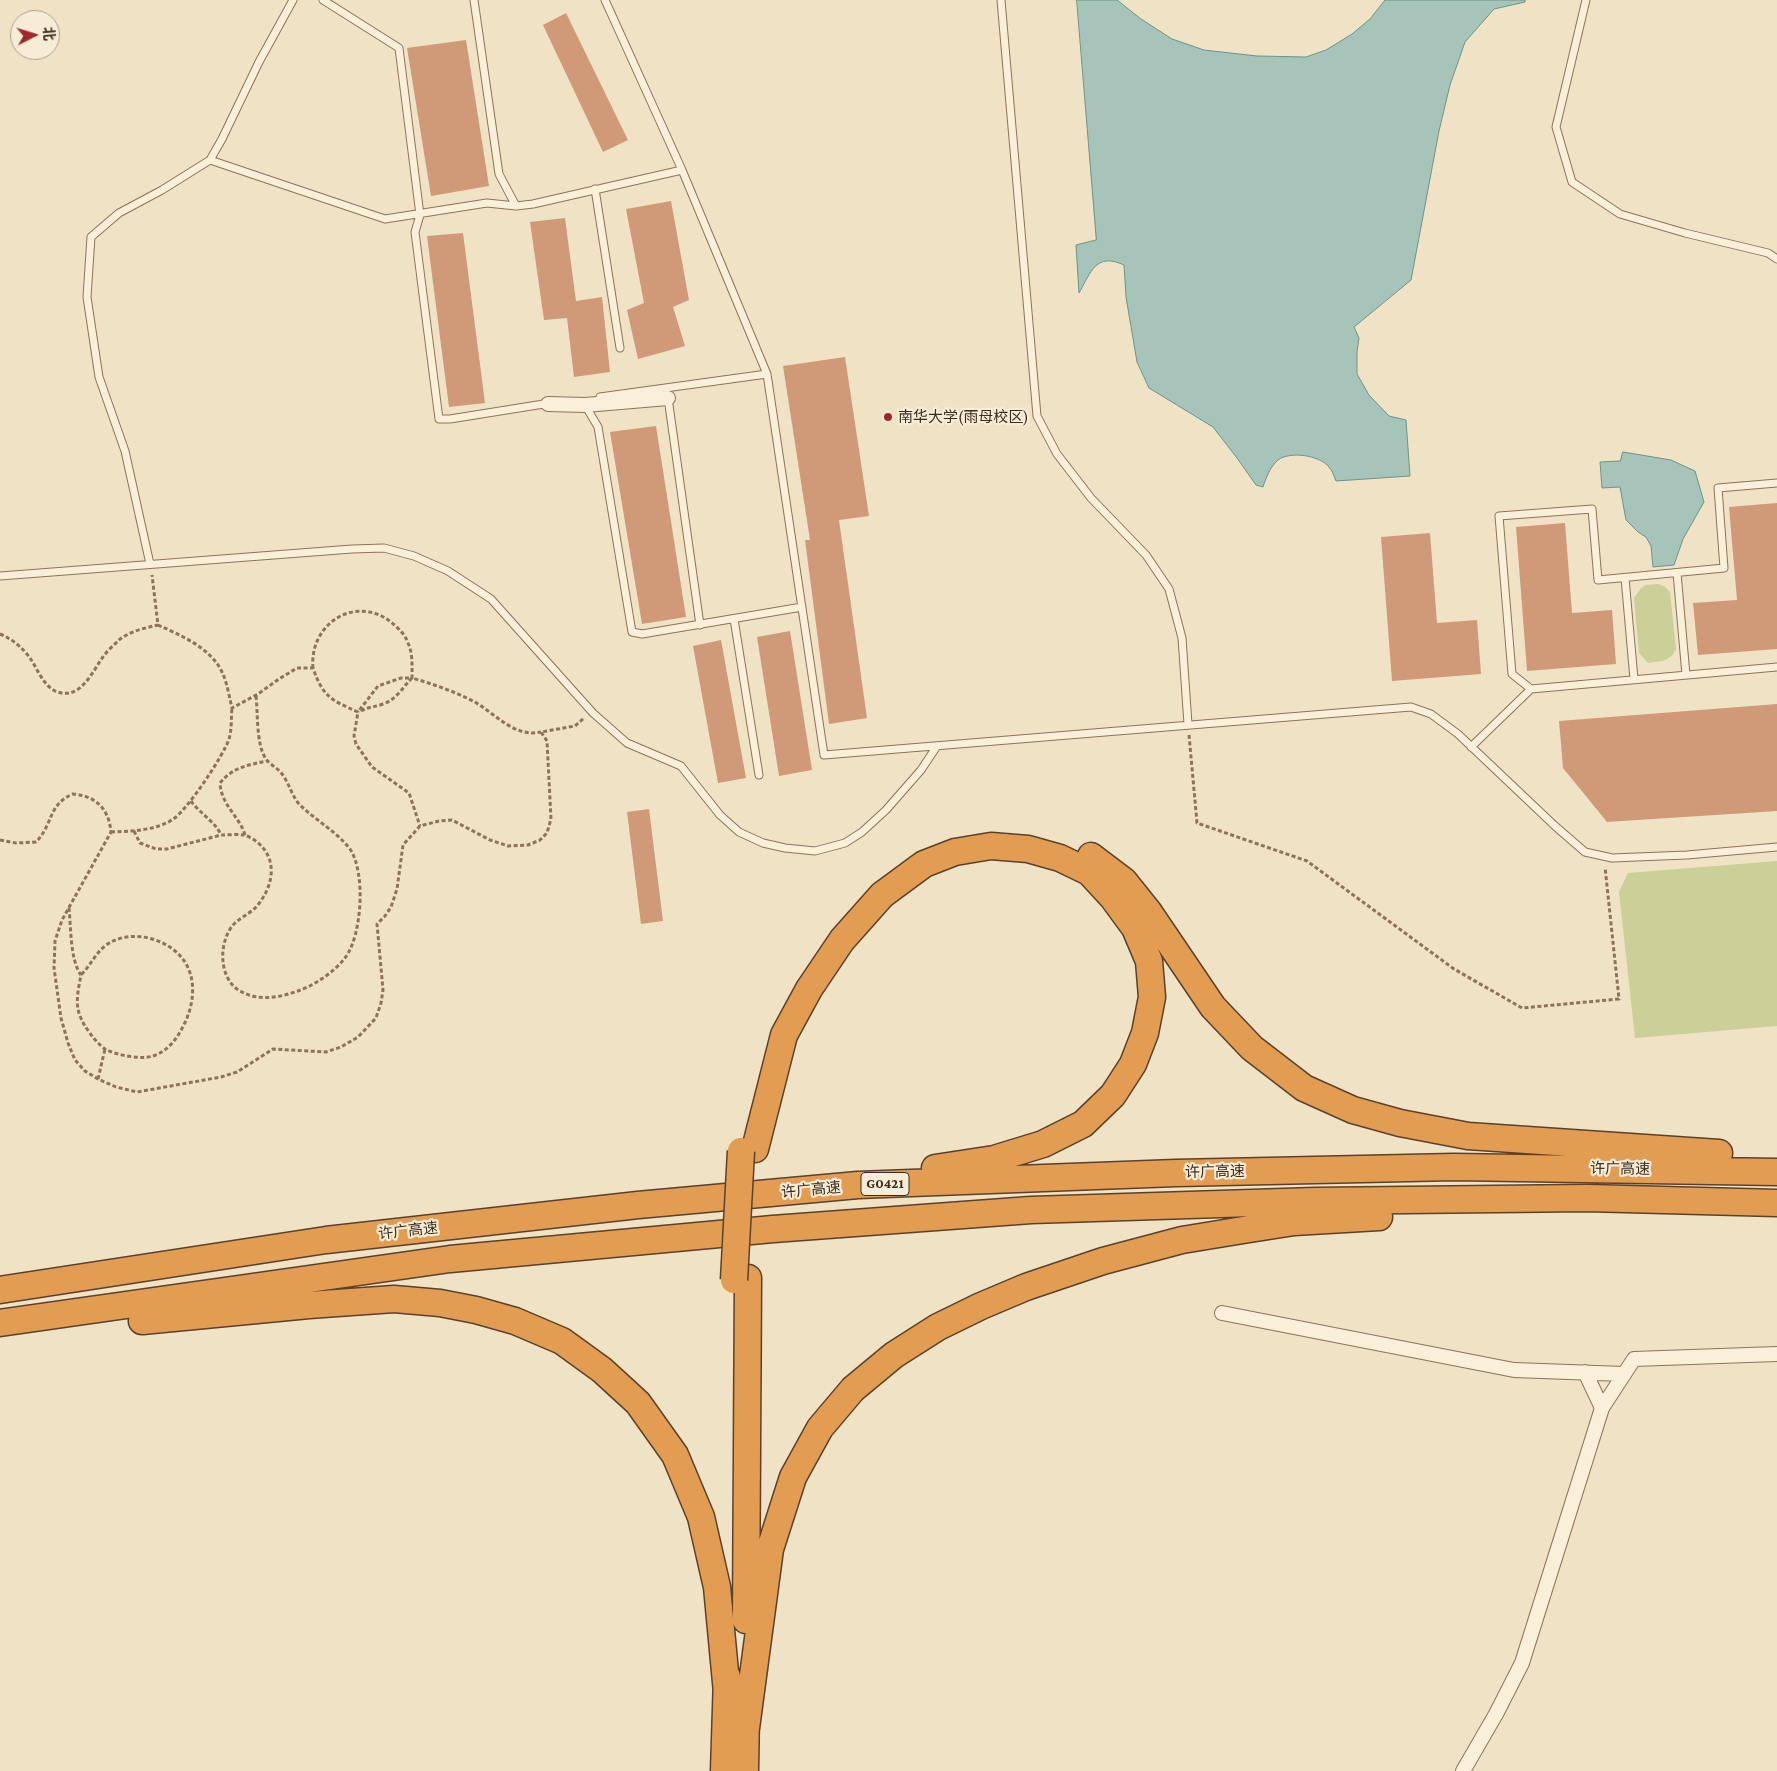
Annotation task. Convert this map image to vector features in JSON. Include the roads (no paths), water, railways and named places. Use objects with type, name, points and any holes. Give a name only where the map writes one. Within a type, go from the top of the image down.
[{"type":"highway","points":[[724,1771],[741,1279],[748,1150],[763,1052],[781,1009],[802,972],[831,931],[856,902],[881,878],[914,855],[947,839],[984,832],[1023,833],[1058,842],[1087,853],[1124,881],[1148,911],[1214,1007],[1252,1048],[1304,1088],[1353,1110],[1400,1123],[1468,1136],[1777,1157]]},
{"type":"highway","points":[[370,1235],[445,1216],[548,1201],[724,1185],[902,1173],[994,1159],[1043,1144],[1083,1124],[1113,1095],[1133,1064],[1145,1033],[1152,997],[1149,961],[1135,928],[1113,898],[1089,872],[1060,858],[1028,849],[991,846],[955,852],[924,864],[882,895],[842,940],[809,989],[784,1035],[748,1150]]},
{"type":"highway","name":"许广高速","points":[[0,1290],[326,1240],[628,1206],[858,1185],[1176,1173],[1454,1167],[1777,1172]]},
{"type":"highway","name":"许广高速","points":[[0,1324],[450,1259],[773,1230],[1031,1210],[1316,1201],[1587,1198],[1777,1203]]},
{"type":"highway","points":[[746,1728],[770,1550],[793,1477],[820,1428],[853,1389],[894,1355],[938,1327],[1026,1287],[1103,1261],[1182,1240],[1294,1222],[1448,1213],[1635,1214],[1754,1218],[1777,1215]]},
{"type":"highway","points":[[741,1279],[745,1771]]},
{"type":"highway","points":[[0,1337],[39,1331],[309,1305],[394,1299],[440,1303],[476,1310],[515,1321],[562,1341],[602,1370],[638,1403],[674,1455],[701,1518],[717,1586],[727,1693]]},
{"type":"street","points":[[548,404],[585,405],[668,398]]},
{"type":"street","points":[[1222,1313],[1514,1370],[1624,1374]]},
{"type":"street","points":[[1463,1771],[1496,1714],[1522,1663],[1602,1408],[1634,1359],[1777,1354]]},
{"type":"street","points":[[1585,1372],[1602,1408]]},
{"type":"lane","points":[[150,564],[124,451],[99,377],[88,297],[91,237],[119,212],[162,190],[210,160],[259,62],[293,0]]},
{"type":"lane","points":[[323,0],[399,48],[420,214],[415,232],[439,419],[670,389],[767,374]]},
{"type":"lane","points":[[474,0],[499,174],[516,206]]},
{"type":"lane","points":[[605,0],[682,170],[767,374],[824,755],[1411,707],[1431,714],[1458,734],[1585,852],[1612,858],[1687,855],[1777,847]]},
{"type":"lane","points":[[1001,0],[1038,416],[1056,454],[1091,498],[1146,555],[1170,589],[1182,638],[1188,724]]},
{"type":"lane","points":[[1586,0],[1556,127],[1572,182],[1620,214],[1685,233],[1768,253],[1777,259]]},
{"type":"lane","points":[[210,160],[385,219],[487,203],[516,206],[682,170]]},
{"type":"lane","points":[[595,190],[620,348]]},
{"type":"lane","points":[[668,398],[700,625]]},
{"type":"lane","points":[[585,405],[598,427],[632,632],[642,634],[802,607]]},
{"type":"lane","points":[[1531,689],[1512,674],[1499,516],[1592,509],[1598,580],[1724,568],[1718,488],[1777,483]]},
{"type":"lane","points":[[0,576],[352,549],[384,548],[414,556],[448,571],[491,599],[592,712],[627,744],[680,766],[720,814],[739,832],[762,843],[785,848],[815,851],[845,843],[862,832],[886,810],[921,770],[937,746]]},
{"type":"lane","points":[[1677,573],[1686,675]]},
{"type":"lane","points":[[1626,578],[1634,680]]},
{"type":"lane","points":[[734,619],[759,775]]},
{"type":"lane","points":[[1471,747],[1531,689],[1777,667]]},
{"type":"water","points":[[1077,0],[1117,0],[1141,19],[1172,39],[1204,50],[1257,56],[1306,57],[1326,50],[1352,34],[1370,19],[1385,0],[1525,0],[1525,2],[1494,9],[1465,42],[1450,85],[1439,131],[1411,280],[1354,327],[1359,338],[1357,374],[1369,395],[1389,416],[1406,420],[1410,476],[1336,481],[1329,467],[1324,463],[1312,457],[1297,455],[1283,457],[1278,460],[1267,476],[1263,487],[1256,485],[1213,427],[1149,388],[1137,362],[1126,297],[1124,265],[1107,261],[1095,266],[1079,293],[1076,245],[1096,240]]},
{"type":"water","points":[[1623,452],[1671,460],[1695,471],[1704,502],[1683,539],[1674,565],[1653,567],[1651,546],[1646,537],[1626,520],[1620,487],[1602,488],[1600,462],[1620,461]]},
{"type":"place","name":"南华大学(雨母校区)","points":[[888,417]]}]
